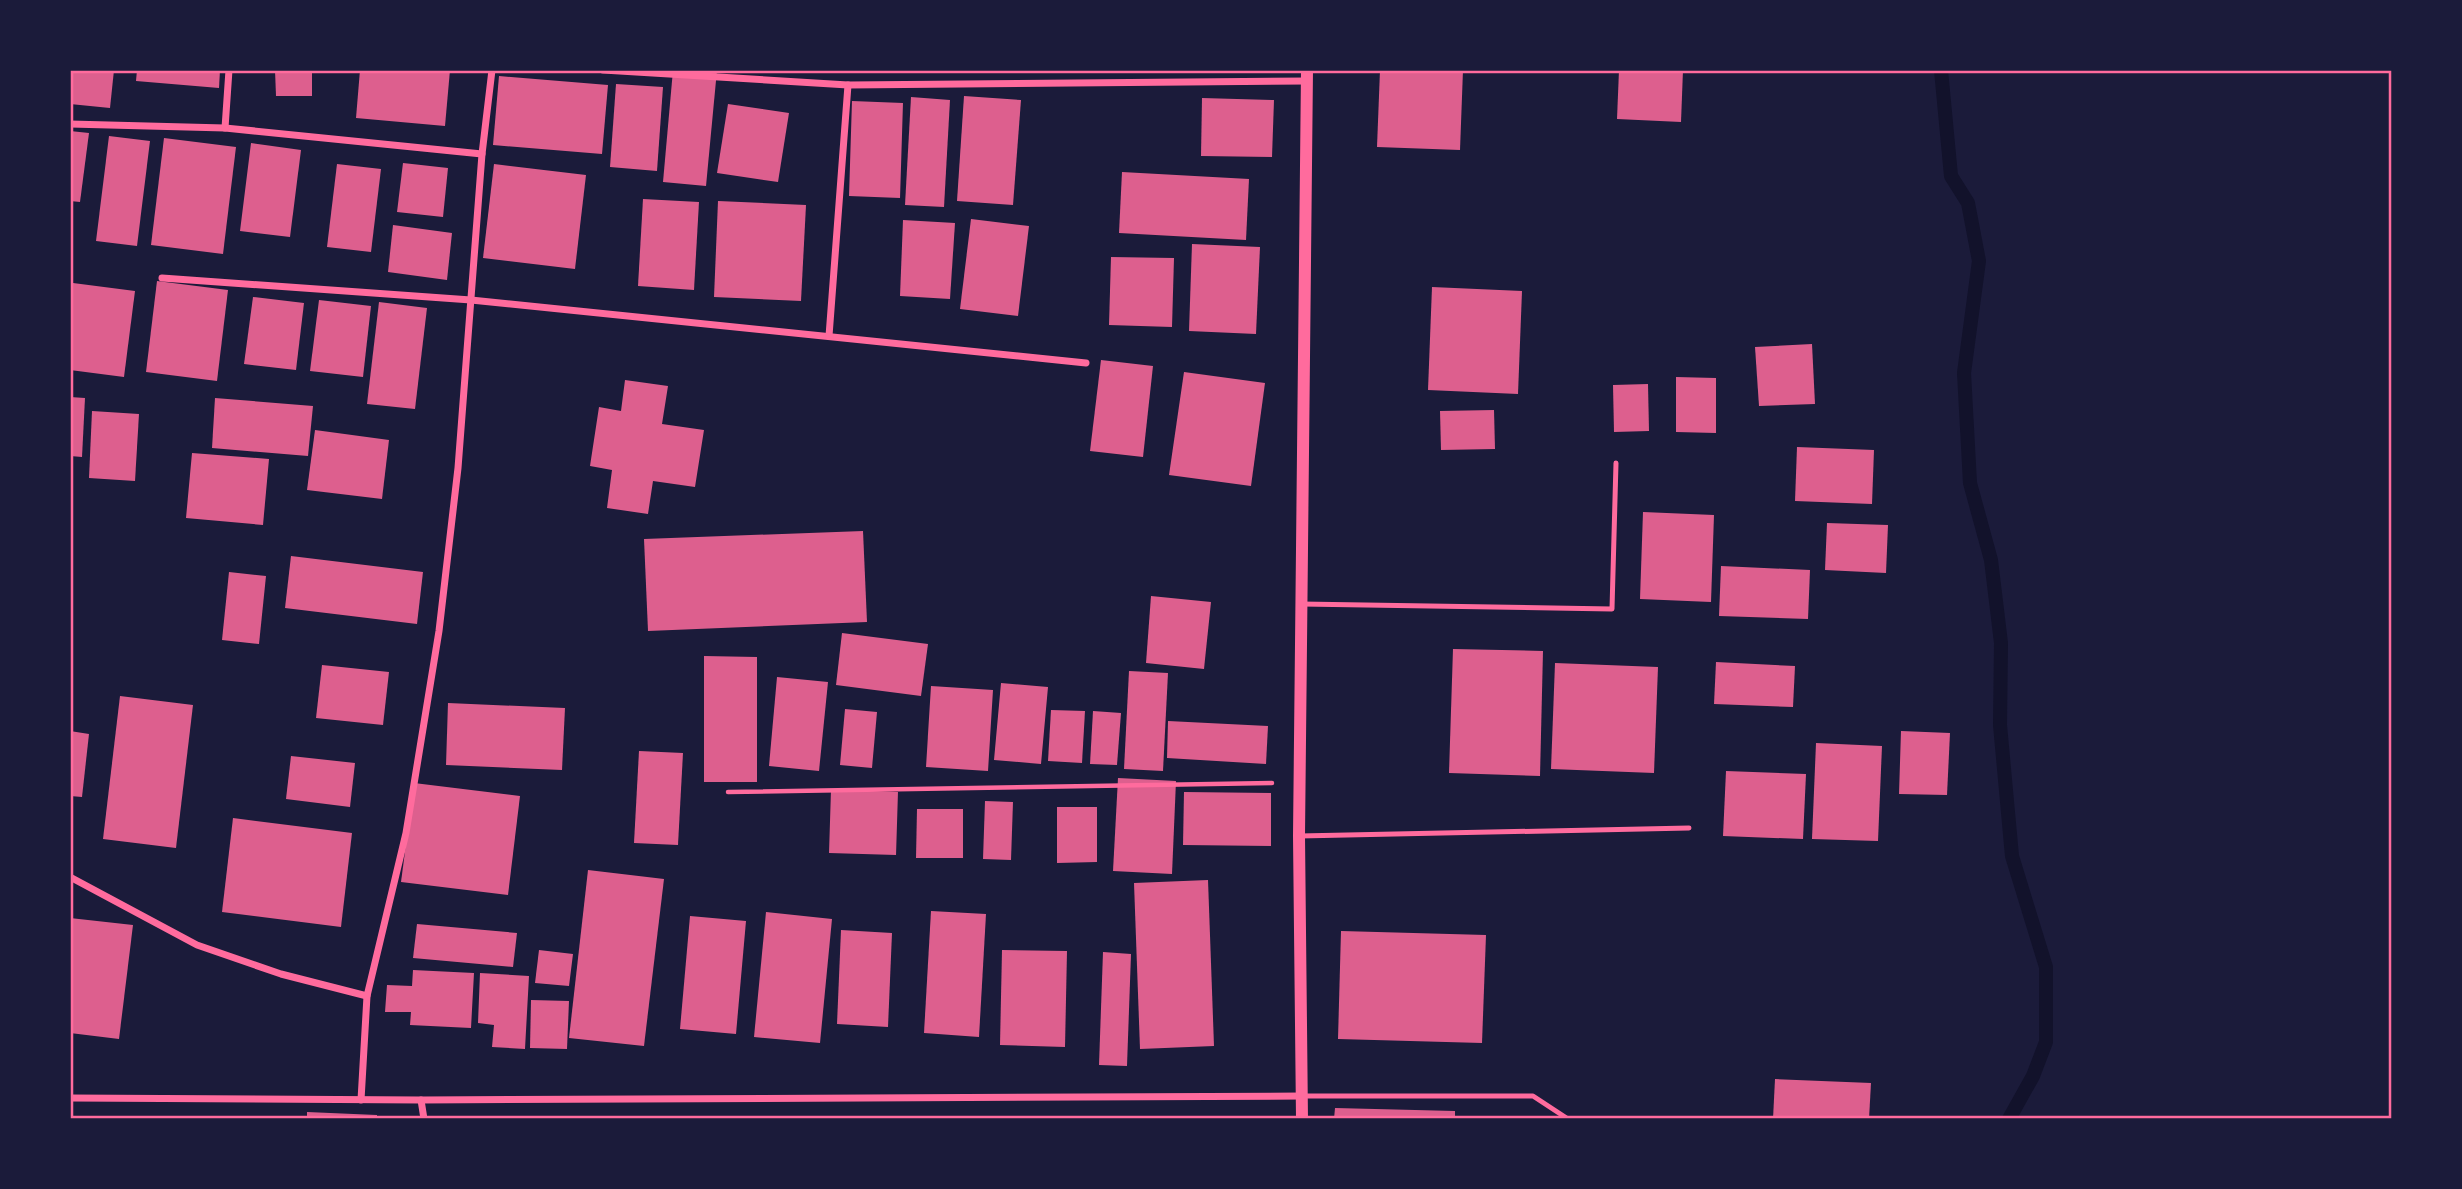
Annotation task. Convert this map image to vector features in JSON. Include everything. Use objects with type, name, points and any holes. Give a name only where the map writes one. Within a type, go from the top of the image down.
[{"type":"street","points":[[225,128],[229,70]]},
{"type":"street","points":[[361,1100],[367,996],[406,833],[439,631],[458,468],[482,154],[492,70]]},
{"type":"street","points":[[603,70],[848,85],[1307,76],[1301,782],[1298,836],[1302,1119]]},
{"type":"street","points":[[829,336],[848,85]]},
{"type":"street","points":[[70,124],[225,128],[482,154]]},
{"type":"street","points":[[162,278],[471,300],[1086,363]]},
{"type":"street","points":[[70,877],[197,945],[281,974],[367,996]]},
{"type":"street","points":[[70,1098],[421,1100],[1302,1096]]},
{"type":"street","points":[[421,1100],[424,1119]]},
{"type":"lane","points":[[1301,604],[1612,609],[1616,463]]},
{"type":"lane","points":[[1298,836],[1689,828]]},
{"type":"lane","points":[[1302,1096],[1533,1096],[1568,1119]]},
{"type":"path","points":[[728,792],[1301,782]]},
{"type":"building","points":[[70,70],[114,70],[110,108],[70,104]]},
{"type":"building","points":[[137,70],[220,70],[219,88],[136,81]]},
{"type":"building","points":[[275,70],[312,70],[312,96],[276,96]]},
{"type":"building","points":[[360,70],[450,70],[445,126],[356,118]]},
{"type":"building","points":[[673,70],[717,70],[706,186],[663,182]]},
{"type":"building","points":[[1380,70],[1463,70],[1460,150],[1377,147]]},
{"type":"building","points":[[1619,70],[1683,70],[1681,122],[1617,119]]},
{"type":"building","points":[[499,76],[608,85],[602,154],[493,145]]},
{"type":"building","points":[[616,84],[663,87],[657,171],[610,167]]},
{"type":"building","points":[[964,96],[1021,100],[1013,205],[957,201]]},
{"type":"building","points":[[911,97],[950,100],[944,207],[905,205]]},
{"type":"building","points":[[1202,98],[1274,100],[1272,157],[1201,156]]},
{"type":"building","points":[[852,101],[903,103],[900,198],[849,196]]},
{"type":"building","points":[[728,104],[789,113],[778,182],[717,173]]},
{"type":"building","points":[[70,131],[89,133],[80,202],[70,201]]},
{"type":"building","points":[[109,136],[150,141],[137,246],[96,241]]},
{"type":"building","points":[[164,138],[236,147],[223,254],[151,245]]},
{"type":"building","points":[[251,143],[301,150],[290,237],[240,231]]},
{"type":"building","points":[[403,163],[448,168],[443,217],[397,212]]},
{"type":"building","points":[[337,164],[381,169],[371,252],[327,247]]},
{"type":"building","points":[[494,164],[586,175],[575,269],[483,258]]},
{"type":"building","points":[[1122,172],[1249,179],[1246,240],[1119,233]]},
{"type":"building","points":[[643,199],[699,202],[694,290],[638,286]]},
{"type":"building","points":[[718,201],[806,205],[801,301],[714,297]]},
{"type":"building","points":[[971,219],[1029,226],[1018,316],[960,309]]},
{"type":"building","points":[[903,220],[955,223],[950,299],[900,296]]},
{"type":"building","points":[[393,225],[452,233],[447,280],[388,272]]},
{"type":"building","points":[[1192,244],[1260,247],[1256,334],[1189,331]]},
{"type":"building","points":[[1111,257],[1174,258],[1172,327],[1109,325]]},
{"type":"building","points":[[157,281],[228,290],[217,381],[146,372]]},
{"type":"building","points":[[73,283],[135,291],[124,377],[70,370]]},
{"type":"building","points":[[1432,287],[1522,291],[1518,394],[1428,390]]},
{"type":"building","points":[[253,297],[304,303],[296,370],[244,364]]},
{"type":"building","points":[[319,300],[371,306],[363,377],[310,371]]},
{"type":"building","points":[[379,302],[427,308],[415,409],[367,404]]},
{"type":"building","points":[[1812,344],[1815,404],[1759,406],[1755,347]]},
{"type":"building","points":[[1101,360],[1153,366],[1143,457],[1090,451]]},
{"type":"building","points":[[1184,372],[1265,383],[1251,486],[1169,475]]},
{"type":"building","points":[[1676,377],[1716,378],[1716,433],[1676,432]]},
{"type":"building","points":[[625,380],[668,386],[662,424],[704,430],[695,487],[653,481],[648,514],[607,508],[612,470],[590,466],[599,407],[621,411]]},
{"type":"building","points":[[1648,384],[1649,431],[1614,432],[1613,385]]},
{"type":"building","points":[[70,397],[85,398],[82,457],[70,456]]},
{"type":"building","points":[[215,398],[313,406],[308,456],[212,448]]},
{"type":"building","points":[[1494,410],[1495,449],[1441,450],[1440,411]]},
{"type":"building","points":[[92,411],[139,414],[135,481],[89,478]]},
{"type":"building","points":[[315,430],[389,440],[382,499],[307,490]]},
{"type":"building","points":[[1797,447],[1874,450],[1872,504],[1795,501]]},
{"type":"building","points":[[192,453],[269,459],[263,525],[186,518]]},
{"type":"building","points":[[1643,512],[1714,515],[1711,602],[1640,599]]},
{"type":"building","points":[[1827,523],[1888,525],[1886,573],[1825,570]]},
{"type":"building","points":[[863,531],[867,622],[648,631],[644,539]]},
{"type":"building","points":[[291,556],[423,572],[417,624],[285,608]]},
{"type":"building","points":[[1721,566],[1810,570],[1808,619],[1719,616]]},
{"type":"building","points":[[229,572],[266,576],[259,644],[222,640]]},
{"type":"building","points":[[1151,596],[1211,602],[1204,669],[1146,663]]},
{"type":"building","points":[[842,633],[928,644],[921,696],[836,685]]},
{"type":"building","points":[[1453,649],[1543,651],[1540,776],[1449,773]]},
{"type":"building","points":[[704,656],[757,657],[757,782],[704,782]]},
{"type":"building","points":[[1716,662],[1795,666],[1793,707],[1714,704]]},
{"type":"building","points":[[1555,663],[1658,667],[1654,773],[1551,769]]},
{"type":"building","points":[[322,665],[389,672],[383,725],[316,718]]},
{"type":"building","points":[[1129,671],[1168,673],[1163,771],[1124,769]]},
{"type":"building","points":[[777,677],[828,682],[819,771],[769,766]]},
{"type":"building","points":[[1001,683],[1048,687],[1041,764],[994,760]]},
{"type":"building","points":[[931,686],[993,690],[988,771],[926,767]]},
{"type":"building","points":[[120,696],[193,705],[176,848],[103,839]]},
{"type":"building","points":[[448,703],[565,708],[562,770],[446,765]]},
{"type":"building","points":[[845,709],[877,712],[872,768],[840,765]]},
{"type":"building","points":[[1051,710],[1085,711],[1082,763],[1048,761]]},
{"type":"building","points":[[1093,711],[1121,713],[1117,765],[1090,764]]},
{"type":"building","points":[[1168,721],[1268,726],[1266,764],[1167,758]]},
{"type":"building","points":[[70,731],[89,734],[82,797],[70,796]]},
{"type":"building","points":[[1901,731],[1950,733],[1947,795],[1899,794]]},
{"type":"building","points":[[1816,743],[1882,746],[1878,841],[1812,839]]},
{"type":"building","points":[[639,751],[683,753],[678,845],[634,843]]},
{"type":"building","points":[[291,756],[355,763],[350,807],[286,799]]},
{"type":"building","points":[[1726,771],[1806,774],[1803,839],[1723,836]]},
{"type":"building","points":[[1118,778],[1176,781],[1172,874],[1113,871]]},
{"type":"building","points":[[414,783],[520,796],[508,895],[401,882]]},
{"type":"building","points":[[831,790],[898,792],[896,855],[829,853]]},
{"type":"building","points":[[1184,792],[1271,793],[1271,846],[1183,845]]},
{"type":"building","points":[[985,801],[1013,802],[1011,860],[983,859]]},
{"type":"building","points":[[1057,807],[1097,807],[1097,862],[1057,863]]},
{"type":"building","points":[[917,809],[963,809],[963,858],[916,858]]},
{"type":"building","points":[[233,818],[352,833],[341,927],[222,912]]},
{"type":"building","points":[[588,870],[664,879],[644,1046],[569,1038]]},
{"type":"building","points":[[1208,880],[1214,1046],[1140,1049],[1134,883]]},
{"type":"building","points":[[931,911],[986,914],[979,1037],[924,1033]]},
{"type":"building","points":[[766,912],[832,919],[820,1043],[754,1037]]},
{"type":"building","points":[[690,916],[746,921],[736,1034],[680,1029]]},
{"type":"building","points":[[70,918],[133,925],[119,1039],[70,1033]]},
{"type":"building","points":[[417,924],[517,933],[513,967],[413,958]]},
{"type":"building","points":[[841,930],[892,933],[888,1027],[837,1024]]},
{"type":"building","points":[[1341,931],[1486,935],[1482,1043],[1338,1039]]},
{"type":"building","points":[[539,950],[573,954],[569,986],[535,983]]},
{"type":"building","points":[[1002,950],[1067,951],[1065,1047],[1000,1045]]},
{"type":"building","points":[[1103,952],[1131,954],[1127,1066],[1099,1065]]},
{"type":"building","points":[[413,970],[474,973],[471,1028],[410,1025],[411,1012],[385,1012],[387,985],[412,986]]},
{"type":"building","points":[[480,973],[529,976],[525,1049],[492,1047],[494,1025],[478,1023]]},
{"type":"building","points":[[531,1000],[569,1001],[567,1049],[530,1048]]},
{"type":"building","points":[[1775,1079],[1871,1083],[1869,1119],[1773,1119]]},
{"type":"building","points":[[1335,1108],[1455,1111],[1455,1119],[1334,1119]]},
{"type":"building","points":[[307,1112],[377,1115],[377,1119],[307,1119]]},
{"type":"waterway","points":[[1941,70],[1951,176],[1968,203],[1979,261],[1964,373],[1970,483],[1991,560],[2001,643],[2000,725],[2012,856],[2046,967],[2046,1042],[2033,1076],[2009,1119]]}]
